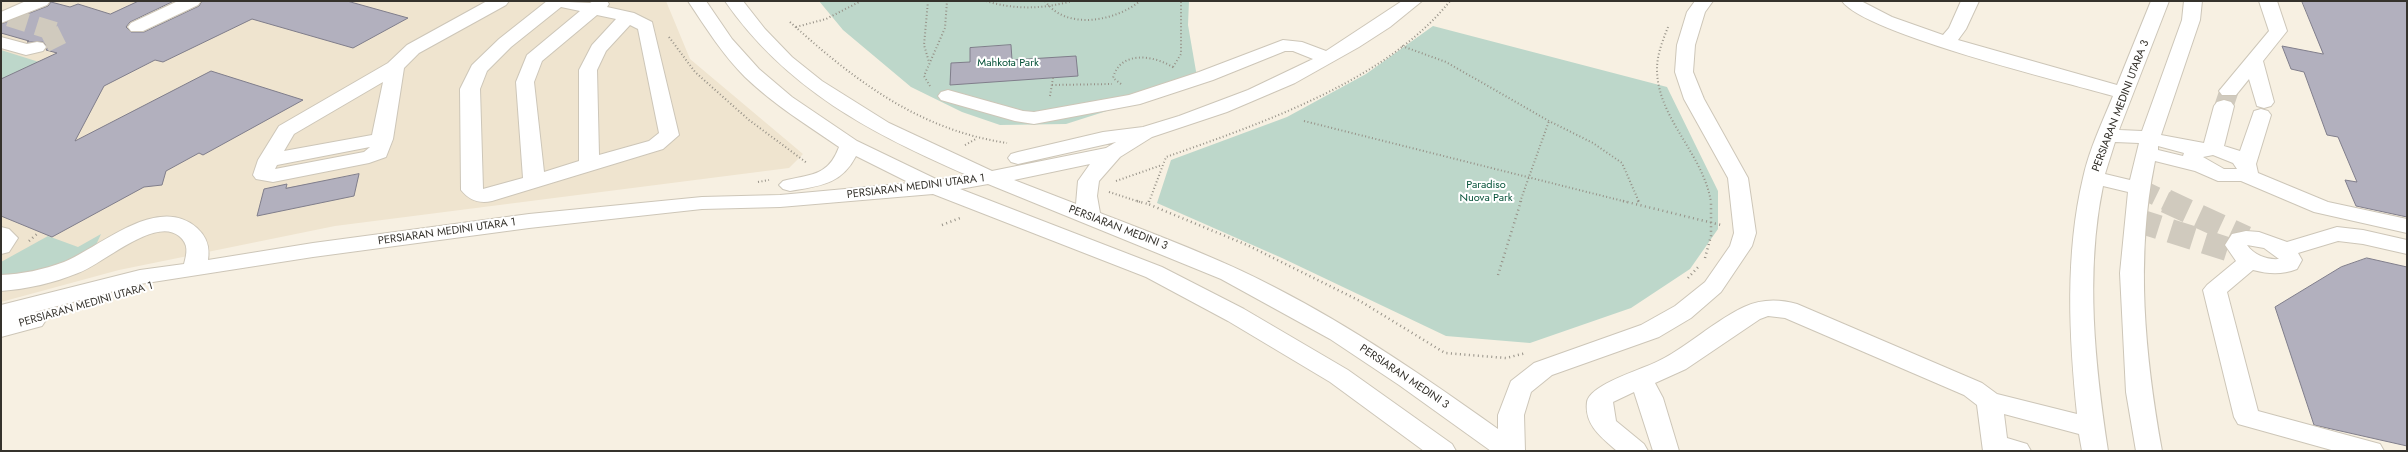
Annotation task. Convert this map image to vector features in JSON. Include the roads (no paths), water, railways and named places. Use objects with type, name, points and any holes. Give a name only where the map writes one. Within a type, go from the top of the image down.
[{"type":"street","points":[[5,17],[42,1]]},
{"type":"street","points":[[137,26],[192,1]]},
{"type":"street","points":[[395,67],[383,139],[268,160],[286,130],[395,67],[413,49],[500,1]]},
{"type":"street","points":[[558,1],[599,5],[646,26],[669,135],[656,145],[484,196],[476,194],[472,190],[470,89],[479,69],[505,43],[558,1]]},
{"type":"street","points":[[698,1],[725,43],[752,73],[785,101],[850,145],[909,176],[935,187],[1154,272],[1236,316],[1339,376],[1443,451]]},
{"type":"street","name":"PERSIARAN MEDINI 3","points":[[734,1],[762,38],[793,68],[843,106],[883,128],[965,167],[1026,194],[1090,217],[1230,274],[1302,311],[1385,362],[1511,451]]},
{"type":"street","name":"PERSIARAN MEDINI UTARA 1","points":[[702,203],[790,185],[909,176],[1033,155],[1104,138],[1145,133],[1230,104],[1327,58],[1379,28],[1413,1]]},
{"type":"street","points":[[1511,451],[1511,415],[1520,386],[1543,369],[1650,331],[1683,312],[1714,287],[1741,246],[1745,233],[1738,178],[1694,100],[1684,72],[1690,32],[1696,12],[1704,1]]},
{"type":"street","points":[[1851,1],[1857,9],[1871,16],[1948,40],[1970,50],[2125,93]]},
{"type":"street","points":[[1948,40],[1957,29],[1970,1]]},
{"type":"street","name":"PERSIARAN MEDINI UTARA 3","points":[[2093,439],[2083,346],[2083,265],[2094,178],[2108,135],[2160,1]]},
{"type":"street","points":[[2152,449],[2140,392],[2131,273],[2138,188],[2148,145],[2191,20],[2193,1]]},
{"type":"street","points":[[2204,155],[2226,98],[2278,31],[2268,1]]},
{"type":"street","points":[[534,181],[525,82],[534,59],[558,36],[599,5]]},
{"type":"street","points":[[590,164],[588,70],[598,49],[628,17]]},
{"type":"street","points":[[1,42],[26,50],[37,47]]},
{"type":"street","points":[[948,96],[1022,117],[1034,118],[1147,96],[1283,45],[1296,46],[1327,58]]},
{"type":"street","points":[[2245,169],[2262,108],[2254,62]]},
{"type":"street","name":"PERSIARAN MEDINI UTARA 1","points":[[1,314],[140,277],[194,270],[313,250],[514,223],[702,203],[780,201],[935,187],[1113,153],[1145,133]]},
{"type":"street","points":[[2108,135],[2148,145],[2204,155],[2232,155],[2245,169],[2322,207],[2407,226]]},
{"type":"street","points":[[790,185],[826,178],[840,170],[846,159],[850,145]]},
{"type":"street","points":[[1090,217],[1085,188],[1091,174],[1113,153]]},
{"type":"street","points":[[2094,178],[2138,188]]},
{"type":"street","points":[[1,283],[15,283],[79,265],[136,231],[151,225],[168,224],[183,227],[195,237],[199,249],[194,270]]},
{"type":"street","points":[[1,234],[7,238],[1,247]]},
{"type":"street","points":[[2371,451],[2247,417],[2215,290],[2251,260],[2238,250],[2237,242],[2240,239],[2261,240],[2284,250],[2337,234],[2364,236],[2407,247]]},
{"type":"street","name":"PERSIARAN MEDINI UTARA 1","points":[[1,330],[138,292],[194,270]]},
{"type":"street","points":[[1635,451],[1604,425],[1600,401],[1603,396],[1639,378],[1677,363],[1752,313],[1766,308],[1789,310],[1973,389],[1989,401],[2093,439]]},
{"type":"street","points":[[1,344],[28,322]]},
{"type":"street","points":[[1639,378],[1650,398],[1666,451]]},
{"type":"street","points":[[1989,401],[2003,449]]},
{"type":"tunnel","points":[[9,17],[63,34],[37,47]]},
{"type":"tunnel","points":[[2224,106],[2229,91]]},
{"type":"tunnel","points":[[2139,188],[2168,202]]},
{"type":"tunnel","points":[[2166,201],[2246,238]]},
{"type":"tunnel","points":[[2136,220],[2243,254]]},
{"type":"park label","name":"Mahkota Park","points":[[1008,63]]},
{"type":"park label","name":"Paradiso Nuova Park","points":[[1486,191]]}]
